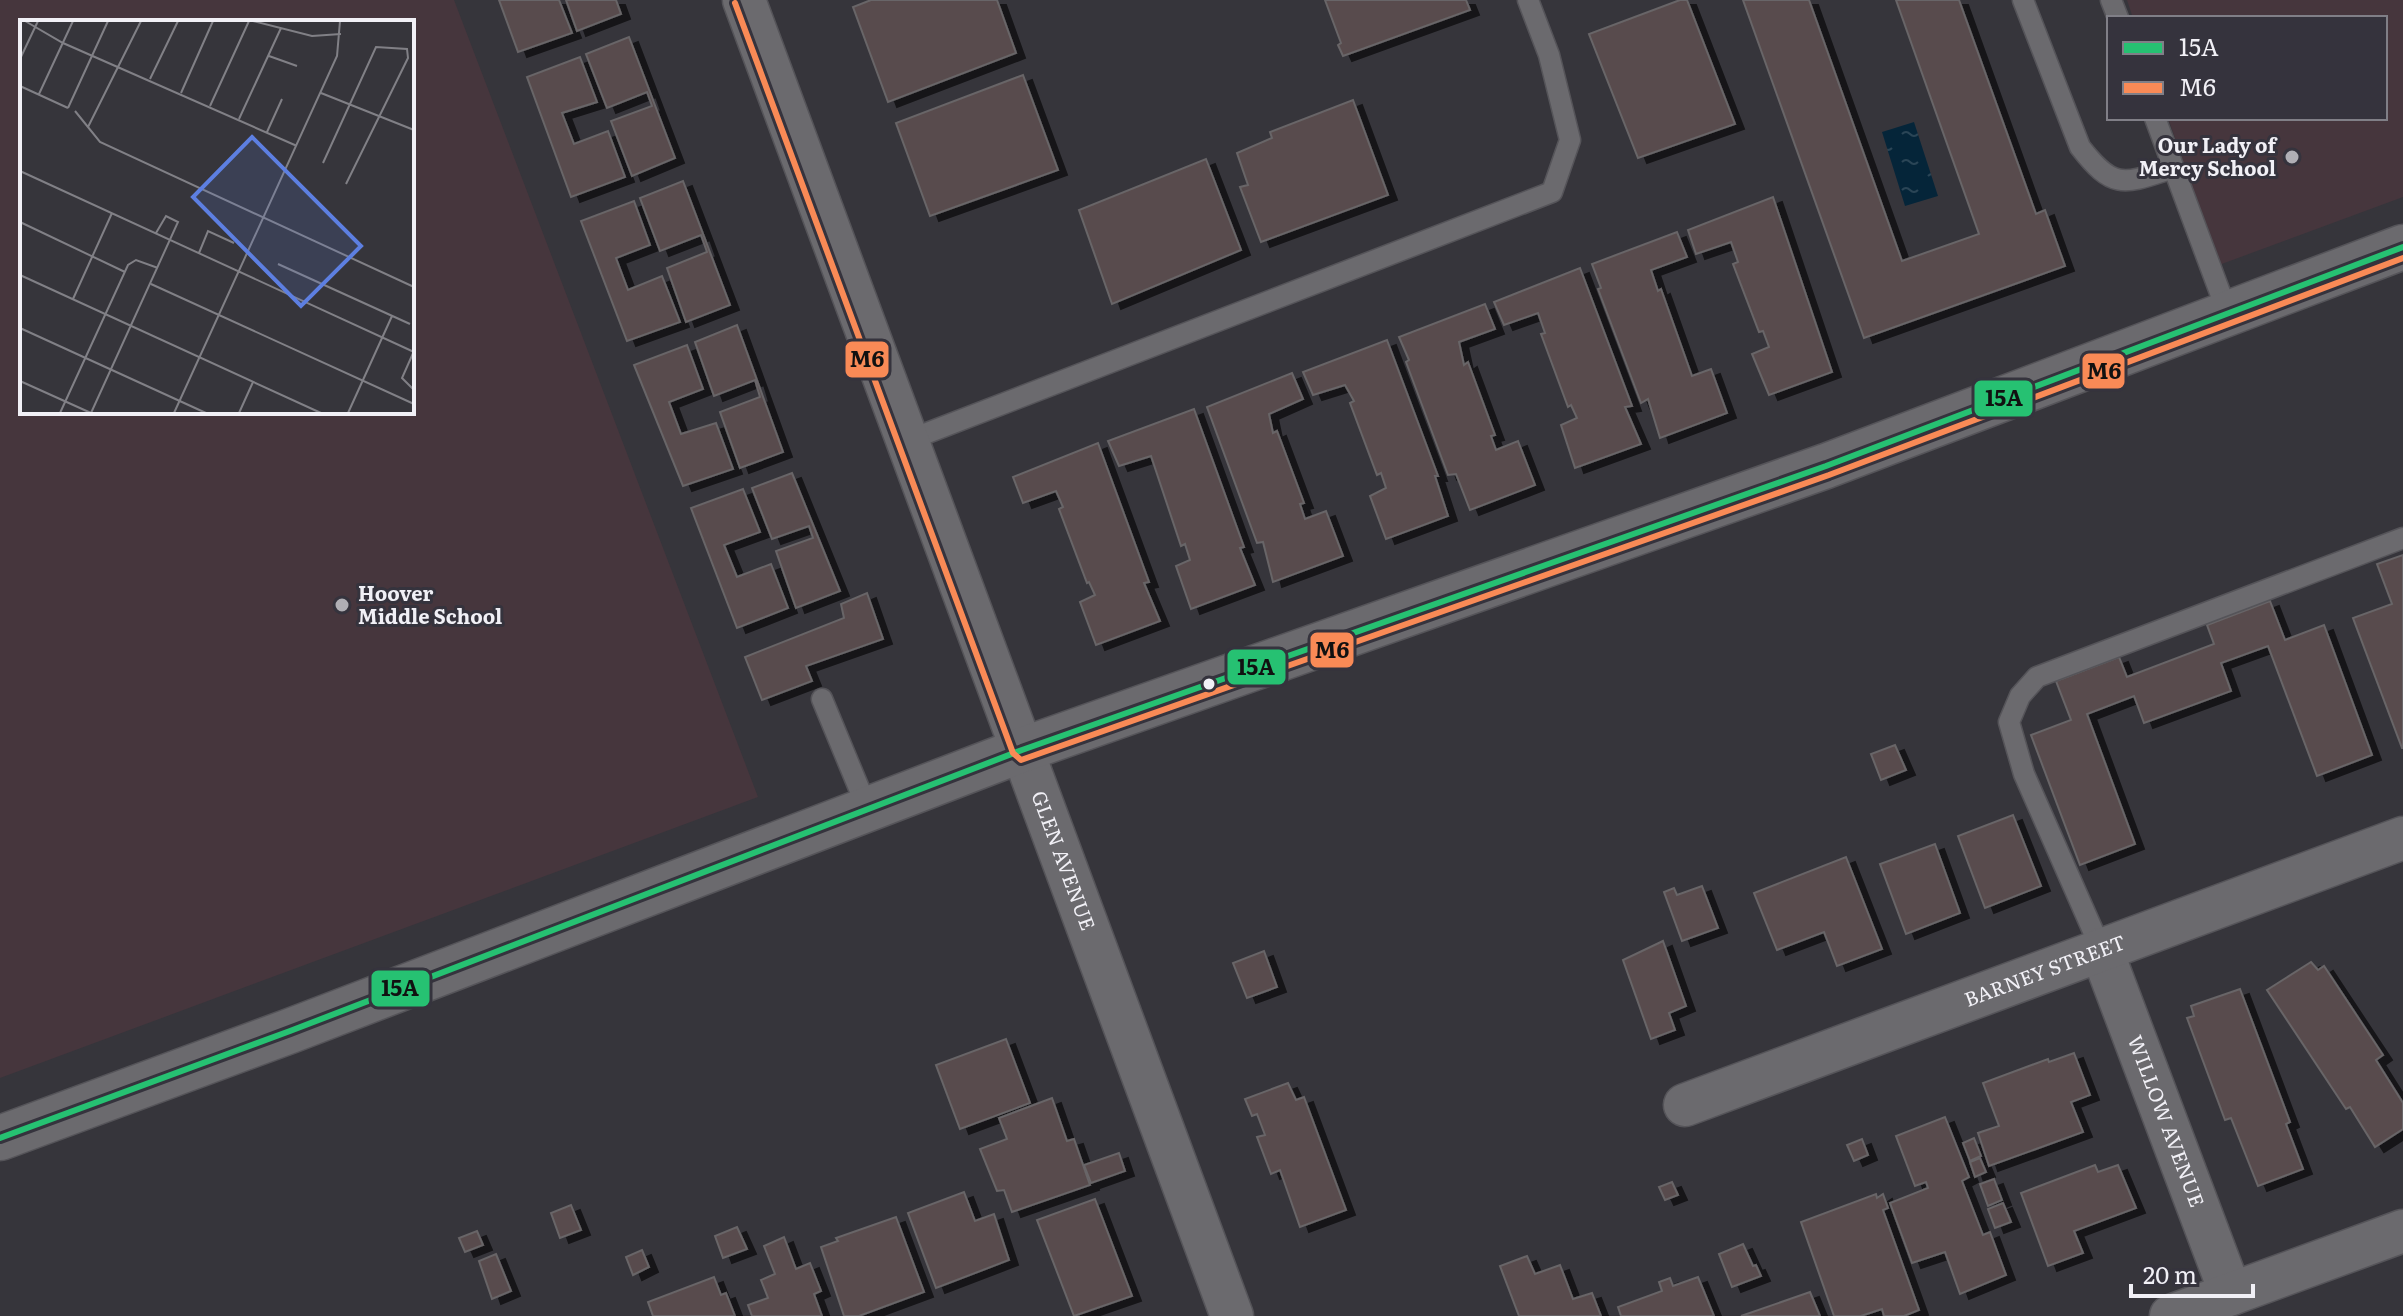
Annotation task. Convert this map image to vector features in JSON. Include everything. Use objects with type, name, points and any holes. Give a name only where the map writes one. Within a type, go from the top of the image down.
[{"type":"street","name":"GLEN AVENUE","points":[[744,0],[1232,1316]]},
{"type":"street","points":[[0,1138],[305,1025],[1022,750],[1826,466],[2403,247]]},
{"type":"street","name":"BARNEY STREET","points":[[1685,1105],[2403,838]]},
{"type":"street","name":"WILLOW AVENUE","points":[[2101,949],[2235,1305]]},
{"type":"street","points":[[2171,1316],[2235,1305],[2403,1231]]},
{"type":"lane","points":[[909,440],[1552,192],[1570,140],[1549,55],[1528,0]]},
{"type":"lane","points":[[2023,0],[2080,147],[2094,165],[2113,179],[2129,182],[2173,168]]},
{"type":"lane","points":[[2156,120],[2228,314]]},
{"type":"lane","points":[[2101,949],[2024,774],[2009,722],[2020,696],[2037,677],[2403,538]]},
{"type":"lane","points":[[822,699],[868,810]]},
{"type":"shaded area","name":"Hoover Middle School","points":[[0,0],[454,0],[758,797],[0,1078]]},
{"type":"shaded area","name":"Our Lady of Mercy School","points":[[2127,0],[2403,0],[2403,197],[2219,265],[2169,120],[2387,120],[2387,16],[2132,16]]},
{"type":"water","points":[[1914,122],[1938,196],[1905,206],[1882,132]]},
{"type":"building","points":[[499,0],[559,0],[572,33],[518,52]]},
{"type":"building","points":[[566,0],[616,0],[621,14],[577,31]]},
{"type":"building","points":[[871,0],[997,0],[1016,53],[888,102],[853,7]]},
{"type":"building","points":[[1325,0],[1466,0],[1470,10],[1343,56]]},
{"type":"building","points":[[1687,0],[1735,124],[1638,158],[1589,34]]},
{"type":"building","points":[[1743,0],[1809,0],[1902,261],[1979,234],[1896,0],[1959,0],[2036,214],[2045,210],[2065,266],[1864,338]]},
{"type":"building","points":[[629,37],[675,158],[632,176],[611,121],[652,106],[647,92],[607,108],[586,54]]},
{"type":"building","points":[[580,57],[597,102],[562,113],[574,144],[608,131],[625,177],[571,197],[527,77]]},
{"type":"building","points":[[1023,75],[1058,170],[930,216],[896,123]]},
{"type":"building","points":[[1353,100],[1388,195],[1261,242],[1240,187],[1248,185],[1237,153],[1272,138],[1270,132]]},
{"type":"building","points":[[1206,159],[1241,250],[1112,304],[1079,210]]},
{"type":"building","points":[[683,181],[730,305],[686,322],[667,268],[707,252],[701,235],[660,251],[640,198]]},
{"type":"building","points":[[1773,197],[1832,372],[1769,395],[1752,354],[1769,347],[1763,331],[1759,332],[1733,264],[1738,262],[1731,242],[1696,254],[1688,230]]},
{"type":"building","points":[[634,201],[650,245],[616,258],[628,290],[662,276],[680,322],[627,341],[581,221]]},
{"type":"building","points":[[1677,232],[1687,257],[1651,270],[1658,291],[1661,289],[1692,376],[1711,369],[1727,413],[1660,438],[1648,399],[1641,403],[1598,289],[1601,288],[1592,264]]},
{"type":"building","points":[[1580,268],[1632,406],[1625,407],[1641,444],[1575,468],[1561,425],[1577,418],[1571,405],[1568,407],[1541,334],[1545,333],[1538,313],[1504,325],[1494,302]]},
{"type":"building","points":[[1485,304],[1495,329],[1459,342],[1464,365],[1468,362],[1495,435],[1491,436],[1496,450],[1518,441],[1535,485],[1470,510],[1456,474],[1448,475],[1399,337]]},
{"type":"building","points":[[737,325],[783,452],[740,468],[720,412],[760,397],[755,380],[714,396],[695,342]]},
{"type":"building","points":[[1387,340],[1438,476],[1435,476],[1448,516],[1386,539],[1370,496],[1386,488],[1381,473],[1377,475],[1350,403],[1354,401],[1345,385],[1313,395],[1303,372]]},
{"type":"building","points":[[687,345],[703,389],[669,402],[681,434],[716,423],[733,469],[683,486],[634,365]]},
{"type":"building","points":[[1292,373],[1303,399],[1269,414],[1273,433],[1277,431],[1304,503],[1300,504],[1305,519],[1326,511],[1343,556],[1273,582],[1263,542],[1257,543],[1207,407]]},
{"type":"building","points":[[1194,409],[1255,585],[1191,609],[1176,566],[1190,560],[1185,544],[1181,546],[1151,456],[1119,466],[1108,441]]},
{"type":"building","points":[[1098,443],[1149,582],[1144,583],[1160,621],[1096,645],[1080,602],[1095,595],[1087,583],[1059,509],[1063,507],[1056,491],[1023,503],[1013,477]]},
{"type":"building","points":[[792,473],[840,591],[796,608],[776,551],[813,538],[809,526],[772,539],[752,488]]},
{"type":"building","points":[[743,489],[760,532],[724,545],[737,577],[771,564],[788,608],[737,628],[691,508]]},
{"type":"building","points":[[2403,555],[2402,748],[2353,618],[2392,604],[2377,564]]},
{"type":"building","points":[[867,593],[883,639],[806,666],[812,681],[762,700],[745,657],[844,618],[841,604]]},
{"type":"building","points":[[2270,601],[2285,640],[2324,625],[2372,755],[2317,776],[2268,646],[2221,663],[2231,691],[2144,723],[2134,696],[2087,714],[2135,844],[2080,865],[2031,735],[2071,720],[2056,681],[2119,657],[2127,677],[2214,644],[2207,625]]},
{"type":"building","points":[[1895,745],[1906,770],[1881,780],[1871,754]]},
{"type":"building","points":[[2013,815],[2041,886],[1985,908],[1958,836]]},
{"type":"building","points":[[1935,844],[1960,913],[1906,934],[1880,864]]},
{"type":"building","points":[[1846,857],[1882,949],[1837,966],[1824,932],[1777,950],[1754,893]]},
{"type":"building","points":[[1702,886],[1718,928],[1682,941],[1664,892],[1674,888],[1677,895]]},
{"type":"building","points":[[1663,941],[1686,1006],[1669,1013],[1675,1030],[1651,1039],[1623,960]]},
{"type":"building","points":[[1264,951],[1277,987],[1247,998],[1233,963]]},
{"type":"building","points":[[2311,962],[2318,970],[2324,966],[2383,1055],[2376,1060],[2403,1103],[2403,1129],[2375,1147],[2267,990]]},
{"type":"building","points":[[2240,989],[2290,1122],[2286,1124],[2303,1169],[2258,1186],[2231,1118],[2225,1120],[2187,1018],[2194,1016],[2191,1006]]},
{"type":"building","points":[[1006,1039],[1030,1103],[960,1129],[936,1065]]},
{"type":"building","points":[[2074,1053],[2090,1095],[2071,1102],[2083,1132],[1989,1166],[1978,1133],[1999,1126],[1983,1083],[2048,1059],[2049,1062]]},
{"type":"building","points":[[1288,1083],[1296,1100],[1304,1097],[1346,1210],[1300,1227],[1280,1170],[1271,1174],[1257,1137],[1265,1135],[1257,1114],[1252,1116],[1245,1099]]},
{"type":"building","points":[[1052,1098],[1067,1141],[1074,1139],[1090,1185],[1012,1212],[1004,1190],[997,1191],[980,1149],[1007,1139],[999,1118]]},
{"type":"building","points":[[1945,1117],[1969,1177],[1962,1181],[1983,1235],[1990,1232],[2006,1275],[1960,1294],[1945,1252],[1912,1263],[1890,1203],[1928,1188],[1926,1182],[1915,1186],[1896,1136]]},
{"type":"building","points":[[1974,1138],[1981,1156],[1970,1161],[1963,1143]]},
{"type":"building","points":[[1862,1139],[1868,1155],[1854,1161],[1847,1145]]},
{"type":"building","points":[[1119,1153],[1125,1171],[1091,1183],[1084,1165]]},
{"type":"building","points":[[1980,1158],[1986,1172],[1975,1177],[1970,1162]]},
{"type":"building","points":[[2095,1165],[2098,1172],[2118,1165],[2136,1208],[2074,1231],[2083,1253],[2048,1266],[2021,1193]]},
{"type":"building","points":[[1994,1179],[2002,1200],[1988,1206],[1980,1184]]},
{"type":"building","points":[[1672,1182],[1678,1195],[1665,1200],[1659,1187]]},
{"type":"building","points":[[964,1192],[975,1221],[994,1214],[1009,1260],[936,1288],[908,1213]]},
{"type":"building","points":[[1876,1194],[1877,1198],[1883,1194],[1888,1208],[1883,1210],[1919,1310],[1904,1316],[1884,1316],[1882,1309],[1861,1316],[1834,1316],[1801,1222]]},
{"type":"building","points":[[1095,1199],[1132,1296],[1074,1316],[1037,1220]]},
{"type":"building","points":[[2003,1203],[2011,1222],[1995,1228],[1988,1209]]},
{"type":"building","points":[[571,1205],[581,1230],[560,1238],[551,1213]]},
{"type":"building","points":[[896,1217],[924,1292],[859,1316],[844,1316],[821,1247],[838,1241],[836,1238]]},
{"type":"building","points":[[737,1227],[747,1249],[723,1258],[715,1236]]},
{"type":"building","points":[[477,1231],[483,1245],[465,1252],[459,1238]]},
{"type":"building","points":[[784,1237],[796,1269],[810,1263],[821,1291],[814,1294],[822,1316],[752,1316],[748,1305],[768,1298],[761,1280],[775,1274],[764,1246]]},
{"type":"building","points":[[1743,1244],[1761,1276],[1732,1287],[1719,1254]]},
{"type":"building","points":[[642,1250],[649,1267],[633,1275],[626,1257]]},
{"type":"building","points":[[496,1254],[511,1291],[492,1299],[479,1261]]},
{"type":"building","points":[[1527,1256],[1535,1274],[1560,1265],[1573,1299],[1592,1293],[1601,1316],[1519,1316],[1500,1266]]},
{"type":"building","points":[[714,1277],[721,1295],[726,1293],[735,1316],[653,1316],[648,1302]]},
{"type":"building","points":[[1698,1277],[1714,1316],[1621,1316],[1618,1307],[1662,1291],[1659,1282],[1670,1278],[1673,1286]]},
{"type":"building","points":[[1810,1292],[1820,1316],[1741,1316]]},
{"type":"transit line","name":"M6","points":[[735,3],[1013,753],[1021,760],[1829,475],[2403,258]]},
{"type":"transit line","name":"15A","points":[[0,1138],[290,1031],[1022,750],[1826,466],[2403,247]]},
{"type":"place","name":"Our Lady of Mercy School","points":[[2292,157]]},
{"type":"place","name":"Hoover Middle School","points":[[342,605]]}]
